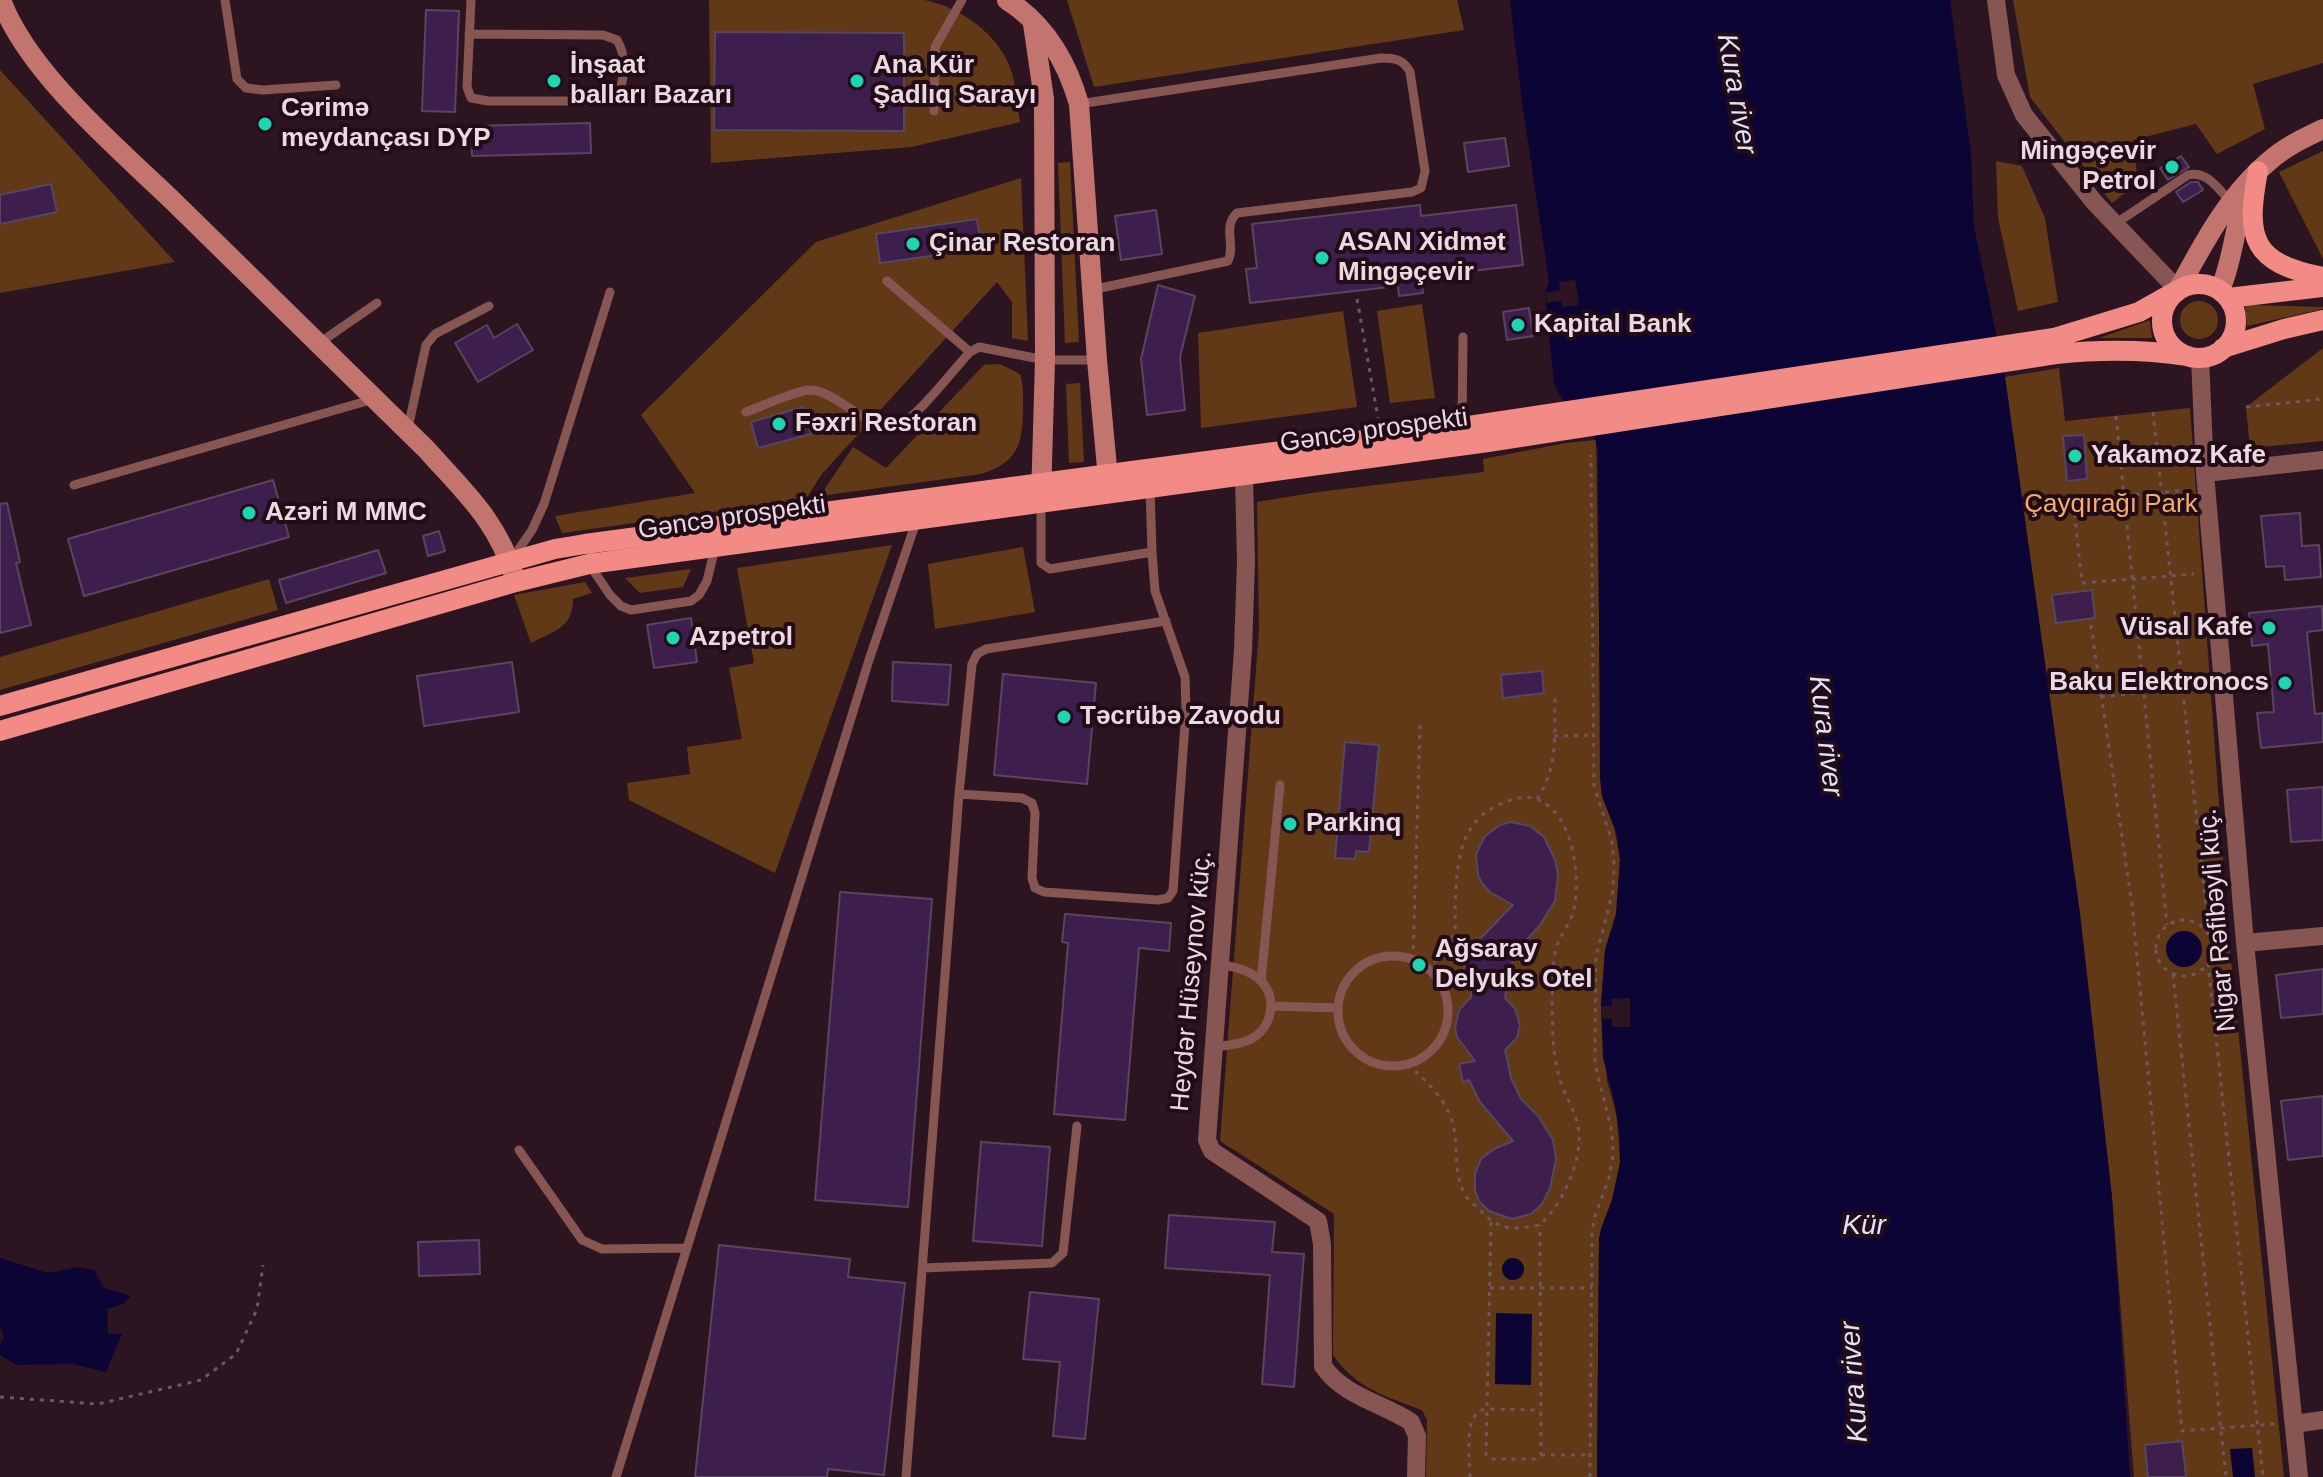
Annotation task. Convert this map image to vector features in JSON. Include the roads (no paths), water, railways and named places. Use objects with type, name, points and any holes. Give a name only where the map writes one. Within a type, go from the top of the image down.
[{"type":"main road","points":[[1,0],[9,23],[28,53],[96,127],[407,431],[488,518],[502,540],[513,572]]},
{"type":"main road","points":[[1007,0],[1033,20],[1058,50],[1079,104],[1091,290],[1109,485]]},
{"type":"main road","points":[[1033,20],[1044,99],[1045,360],[1041,493]]},
{"type":"main road","points":[[2194,357],[2169,343],[2161,320],[2169,298],[2178,290],[2212,228],[2235,208],[2258,171],[2291,145],[2323,129]]},
{"type":"main road","points":[[2258,171],[2252,221],[2260,248],[2282,267],[2323,277]]},
{"type":"main road","points":[[2223,348],[2235,329],[2233,307],[2224,294],[2235,208]]},
{"type":"main road","points":[[2055,346],[2139,312],[2178,290],[2199,283],[2224,294],[2323,287]]},
{"type":"main road","points":[[1486,432],[2055,346],[2143,349],[2194,357],[2323,320]]},
{"type":"main road","name":"Gəncə prospekti","points":[[0,731],[513,572],[585,544],[1109,485],[1381,437],[1462,427],[1486,432]]},
{"type":"main road","name":"Gəncə prospekti","points":[[1109,485],[1150,489],[1244,476],[1486,432]]},
{"type":"main road","name":"Gəncə prospekti","points":[[0,706],[513,572],[917,519],[1041,493]]},
{"type":"street","points":[[1996,0],[2006,75],[2015,100],[2041,137],[2115,224],[2178,290]]},
{"type":"street","name":"Nigar Rəfibəyli küç.","points":[[2194,357],[2200,481],[2245,943],[2286,1424],[2299,1477]]},
{"type":"street","points":[[2200,481],[2323,460]]},
{"type":"street","name":"Heydər Hüseynov küç.","points":[[1244,476],[1246,562],[1243,650],[1207,1140],[1212,1151],[1318,1221],[1322,1244],[1323,1366],[1344,1389],[1411,1422],[1417,1436],[1416,1477]]},
{"type":"street","points":[[2245,943],[2323,936]]},
{"type":"street","points":[[2286,1424],[2323,1420]]},
{"type":"lane","points":[[225,0],[237,79],[246,88],[263,90],[336,85]]},
{"type":"lane","points":[[469,34],[603,35],[617,40],[623,51],[624,77],[619,93],[605,101],[488,101],[471,98],[467,87],[469,34],[471,0]]},
{"type":"lane","points":[[934,111],[935,47],[962,0]]},
{"type":"lane","points":[[1079,104],[1396,58],[1410,72],[1425,171],[1421,188],[1412,192],[1237,213],[1229,226],[1232,253],[1228,261],[1091,290]]},
{"type":"lane","points":[[2115,224],[2188,175],[2196,173],[2204,175],[2235,208]]},
{"type":"lane","points":[[887,281],[970,352]]},
{"type":"lane","points":[[513,572],[544,504],[610,292]]},
{"type":"lane","points":[[318,344],[377,303]]},
{"type":"lane","points":[[407,431],[426,345],[435,334],[489,306]]},
{"type":"lane","points":[[1462,427],[1463,337]]},
{"type":"lane","points":[[746,412],[808,390],[833,395],[880,428],[896,427],[912,415],[970,352],[979,347],[1023,358],[1097,360]]},
{"type":"lane","points":[[74,485],[374,399]]},
{"type":"lane","points":[[959,794],[1022,798],[1032,803],[1035,813],[1032,878],[1035,888],[1044,892],[1158,900],[1168,898],[1173,891],[1186,710],[1185,677],[1155,591],[1150,489]]},
{"type":"lane","points":[[1041,493],[1041,563],[1044,567],[1050,569],[1152,552]]},
{"type":"lane","points":[[616,1477],[869,660],[917,519]]},
{"type":"lane","points":[[589,564],[610,595],[621,606],[631,610],[691,601],[699,595],[707,581],[715,547]]},
{"type":"lane","points":[[906,1477],[959,794],[972,664],[977,654],[986,649],[1166,621]]},
{"type":"lane","points":[[1261,981],[1280,785]]},
{"type":"lane","points":[[1396,955],[1413,959],[1428,968],[1440,981],[1447,997],[1449,1014],[1445,1031],[1436,1046],[1408,1064],[1390,1066],[1358,1054],[1347,1041],[1340,1025],[1338,1008],[1341,991],[1350,976],[1363,964],[1379,957],[1396,955]]},
{"type":"lane","points":[[1214,1047],[1253,1038],[1268,1021],[1272,1006],[1269,992],[1261,981],[1241,969],[1220,964]]},
{"type":"lane","points":[[1272,1006],[1338,1008]]},
{"type":"lane","points":[[922,1268],[1052,1263],[1063,1253],[1077,1126]]},
{"type":"lane","points":[[519,1150],[582,1240],[591,1246],[602,1249],[686,1248]]},
{"type":"water","name":"Kür","points":[[1510,0],[1950,0],[1971,153],[1974,227],[2005,377],[2080,914],[2112,1197],[2130,1477],[1597,1477],[1599,1239],[1620,1163],[1614,1099],[1603,1058],[1601,1006],[1605,950],[1616,914],[1620,860],[1617,835],[1602,796],[1600,779],[1598,452],[1591,429],[1565,402],[1554,384],[1545,293],[1549,281]]},
{"type":"water","points":[[2184,931],[2197,936],[2202,949],[2197,962],[2184,967],[2171,962],[2166,949],[2171,936]]},
{"type":"water","points":[[0,1258],[48,1273],[78,1267],[94,1270],[104,1288],[131,1296],[123,1304],[107,1309],[108,1334],[122,1334],[106,1372],[72,1364],[17,1365],[0,1355],[4,1337],[0,1325]]},
{"type":"water","points":[[1509,1258],[1517,1258],[1524,1269],[1517,1280],[1509,1280],[1502,1273],[1502,1265]]},
{"type":"water","points":[[1496,1313],[1532,1314],[1531,1385],[1495,1384]]},
{"type":"water","points":[[2252,1448],[2255,1477],[2233,1477],[2230,1449]]},
{"type":"place","name":"İnşaat balları Bazarı","points":[[554,81]]},
{"type":"place","name":"Ana Kür Şadlıq Sarayı","points":[[857,81]]},
{"type":"place","name":"Cərimə meydançası DYP","points":[[265,124]]},
{"type":"place","name":"Mingəçevir Petrol","points":[[2172,167]]},
{"type":"place","name":"Çinar Restoran","points":[[913,244]]},
{"type":"place","name":"ASAN Xidmət Mingəçevir","points":[[1322,258]]},
{"type":"place","name":"Kapital Bank","points":[[1518,325]]},
{"type":"place","name":"Fəxri Restoran","points":[[779,424]]},
{"type":"place","name":"Yakamoz Kafe","points":[[2075,456]]},
{"type":"place","name":"Azəri M MMC","points":[[249,513]]},
{"type":"place","name":"Vüsal Kafe","points":[[2269,628]]},
{"type":"place","name":"Azpetrol","points":[[673,638]]},
{"type":"place","name":"Baku Elektronocs","points":[[2285,683]]},
{"type":"place","name":"Təcrübə Zavodu","points":[[1064,717]]},
{"type":"place","name":"Parkinq","points":[[1290,824]]},
{"type":"place","name":"Ağsaray Delyuks Otel","points":[[1419,965]]},
{"type":"water label","name":"Kura river","points":[[1736,94]]},
{"type":"water label","name":"Kura river","points":[[1825,736]]},
{"type":"water label","name":"Kura river","points":[[1855,1382]]},
{"type":"park label","name":"Çayqırağı Park","points":[[2111,505]]}]
